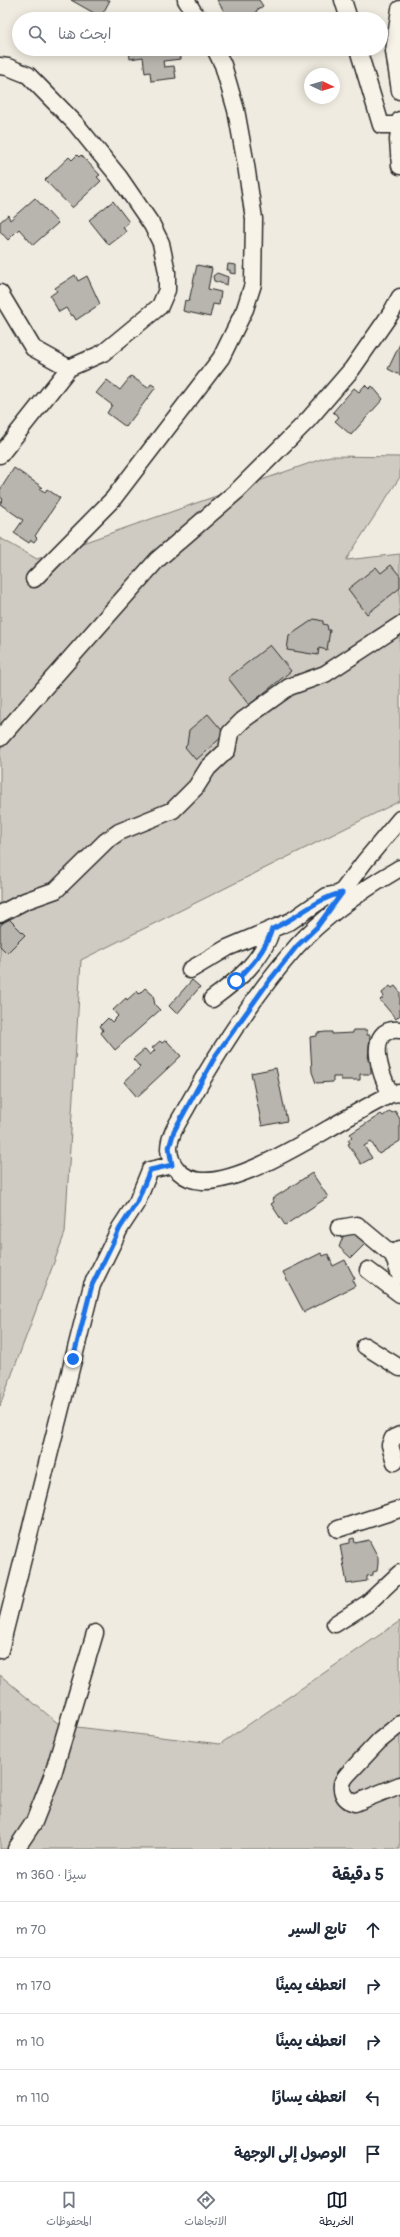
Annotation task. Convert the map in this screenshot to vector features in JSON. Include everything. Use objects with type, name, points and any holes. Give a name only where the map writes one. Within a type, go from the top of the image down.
[{"type":"street","points":[[343,0],[347,12]]},
{"type":"street","points":[[400,9],[394,52],[400,91]]},
{"type":"street","points":[[34,579],[113,499],[220,358],[245,309],[253,284],[254,219],[236,110],[223,65],[218,56]]},
{"type":"street","points":[[360,56],[382,125],[399,123],[400,166]]},
{"type":"street","points":[[0,66],[8,67],[28,75],[75,123],[119,177],[152,224],[161,243],[167,272],[167,290],[160,306],[104,353],[69,368],[0,455]]},
{"type":"street","points":[[0,293],[33,348],[69,368]]},
{"type":"street","points":[[0,738],[157,560],[237,491],[308,420],[352,369],[391,313],[400,296]]},
{"type":"street","points":[[0,914],[25,901],[56,890],[106,841],[119,832],[173,810],[196,787],[208,768],[227,750],[230,733],[243,720],[289,687],[325,674],[400,625]]},
{"type":"street","points":[[317,927],[365,861],[400,819]]},
{"type":"street","points":[[400,868],[348,902],[317,927],[297,946],[239,1021],[216,1055],[174,1131],[169,1148],[172,1165],[185,1177],[202,1181],[227,1177],[271,1161],[396,1094],[384,1083],[378,1042],[381,1035],[387,1031],[391,1029],[400,1030]]},
{"type":"street","points":[[190,970],[227,948],[291,921],[327,896],[342,893]]},
{"type":"street","points":[[212,999],[236,981],[256,961],[268,942],[272,929]]},
{"type":"street","points":[[0,1650],[92,1285],[120,1228],[137,1202],[150,1170],[172,1165]]},
{"type":"street","points":[[339,1228],[357,1225],[396,1252],[400,1275]]},
{"type":"street","points":[[368,1270],[400,1294]]},
{"type":"street","points":[[365,1346],[400,1368]]},
{"type":"street","points":[[395,1462],[390,1446],[393,1438],[400,1435]]},
{"type":"street","points":[[338,1529],[400,1509]]},
{"type":"street","points":[[335,1624],[380,1594],[400,1573]]},
{"type":"street","points":[[16,1849],[34,1822],[53,1774],[96,1634]]},
{"type":"street","points":[[400,1724],[379,1741],[343,1780],[341,1789],[346,1798],[355,1803],[400,1785]]},
{"type":"shaded area","points":[[330,456],[400,457],[400,477],[346,560],[400,554],[400,801],[81,960],[65,1233],[0,1406],[0,538],[37,559]]},
{"type":"shaded area","points":[[400,1621],[400,1849],[0,1849],[0,1675],[60,1725],[220,1744]]},
{"type":"building","points":[[71,0],[110,0],[104,12],[92,12]]},
{"type":"building","points":[[217,0],[259,0],[263,6],[256,12],[225,12]]},
{"type":"building","points":[[130,56],[181,56],[181,59],[163,61],[164,67],[174,66],[176,78],[151,81],[150,72],[145,73],[143,57],[130,59]]},
{"type":"building","points":[[77,155],[79,157],[81,155],[100,175],[97,177],[101,181],[72,208],[45,180],[69,157],[72,160]]},
{"type":"building","points":[[35,198],[58,223],[33,245],[19,229],[8,240],[0,231],[0,222],[8,215],[10,220]]},
{"type":"building","points":[[113,201],[129,222],[123,227],[126,232],[109,245],[89,220]]},
{"type":"building","points":[[228,264],[236,265],[236,274],[230,273],[230,270],[227,270]]},
{"type":"building","points":[[197,265],[212,268],[208,289],[221,292],[219,305],[213,304],[210,317],[183,311],[185,300],[189,301]]},
{"type":"building","points":[[217,273],[228,277],[227,285],[214,281],[213,276]]},
{"type":"building","points":[[75,275],[78,281],[87,276],[100,304],[76,320],[73,315],[71,316],[66,308],[59,312],[50,296],[57,291],[55,288]]},
{"type":"building","points":[[400,344],[400,375],[388,369]]},
{"type":"building","points":[[131,376],[148,388],[151,384],[156,387],[126,427],[107,413],[112,405],[96,393],[107,380],[120,390]]},
{"type":"building","points":[[365,385],[369,389],[372,386],[383,399],[351,435],[335,421],[339,417],[333,412],[354,388],[359,392]]},
{"type":"building","points":[[14,468],[42,487],[40,489],[45,492],[47,489],[60,498],[35,536],[37,538],[34,542],[31,540],[29,543],[14,533],[23,520],[0,504],[3,499],[0,497],[0,490]]},
{"type":"building","points":[[391,565],[400,576],[400,588],[367,614],[348,589],[376,567],[381,573]]},
{"type":"building","points":[[314,619],[323,621],[323,624],[327,625],[328,630],[330,630],[327,650],[319,648],[318,655],[287,650],[289,636]]},
{"type":"building","points":[[270,645],[291,671],[249,705],[228,678]]},
{"type":"building","points":[[208,714],[225,734],[196,760],[185,747],[187,745],[189,730]]},
{"type":"building","points":[[8,918],[25,935],[7,953],[0,946],[0,926]]},
{"type":"building","points":[[192,980],[200,987],[177,1014],[169,1006]]},
{"type":"building","points":[[390,986],[392,988],[395,986],[400,992],[400,1015],[396,1019],[380,1000],[384,997],[382,993]]},
{"type":"building","points":[[145,988],[153,995],[155,1005],[160,1010],[115,1050],[101,1033],[103,1030],[100,1026],[108,1018],[112,1022],[118,1016],[113,1010],[126,998],[127,1000],[137,991],[139,994]]},
{"type":"building","points":[[353,1030],[367,1030],[367,1035],[370,1035],[368,1061],[371,1061],[371,1074],[360,1074],[360,1080],[341,1080],[341,1077],[333,1077],[333,1082],[316,1083],[312,1072],[310,1037],[317,1036],[317,1033],[326,1032],[332,1032],[332,1034],[353,1033]]},
{"type":"building","points":[[166,1040],[181,1056],[137,1097],[124,1082],[140,1067],[133,1059],[145,1049],[150,1055],[155,1050],[152,1048],[160,1041],[162,1043]]},
{"type":"building","points":[[276,1068],[287,1121],[262,1126],[251,1073]]},
{"type":"building","points":[[390,1111],[392,1113],[395,1111],[400,1119],[400,1141],[379,1154],[371,1142],[364,1146],[372,1158],[361,1164],[348,1144],[350,1143],[348,1140],[352,1137],[350,1134],[381,1114],[383,1116]]},
{"type":"building","points":[[312,1173],[328,1197],[285,1225],[271,1204],[274,1202],[272,1199]]},
{"type":"building","points":[[346,1229],[369,1240],[351,1258],[339,1247]]},
{"type":"building","points":[[321,1253],[323,1256],[328,1254],[333,1266],[345,1260],[355,1279],[352,1280],[355,1286],[304,1312],[283,1272]]},
{"type":"building","points":[[354,1538],[355,1543],[369,1540],[378,1557],[377,1571],[373,1572],[373,1575],[367,1576],[367,1581],[347,1584],[340,1545],[350,1543],[350,1539]]},
{"type":"route","points":[[73,1359],[92,1285],[120,1228],[137,1202],[150,1170],[172,1165],[169,1148],[174,1131],[216,1055],[269,981],[297,946],[317,927],[342,893],[327,896],[291,921],[272,929],[268,942],[256,961],[236,981]]}]
